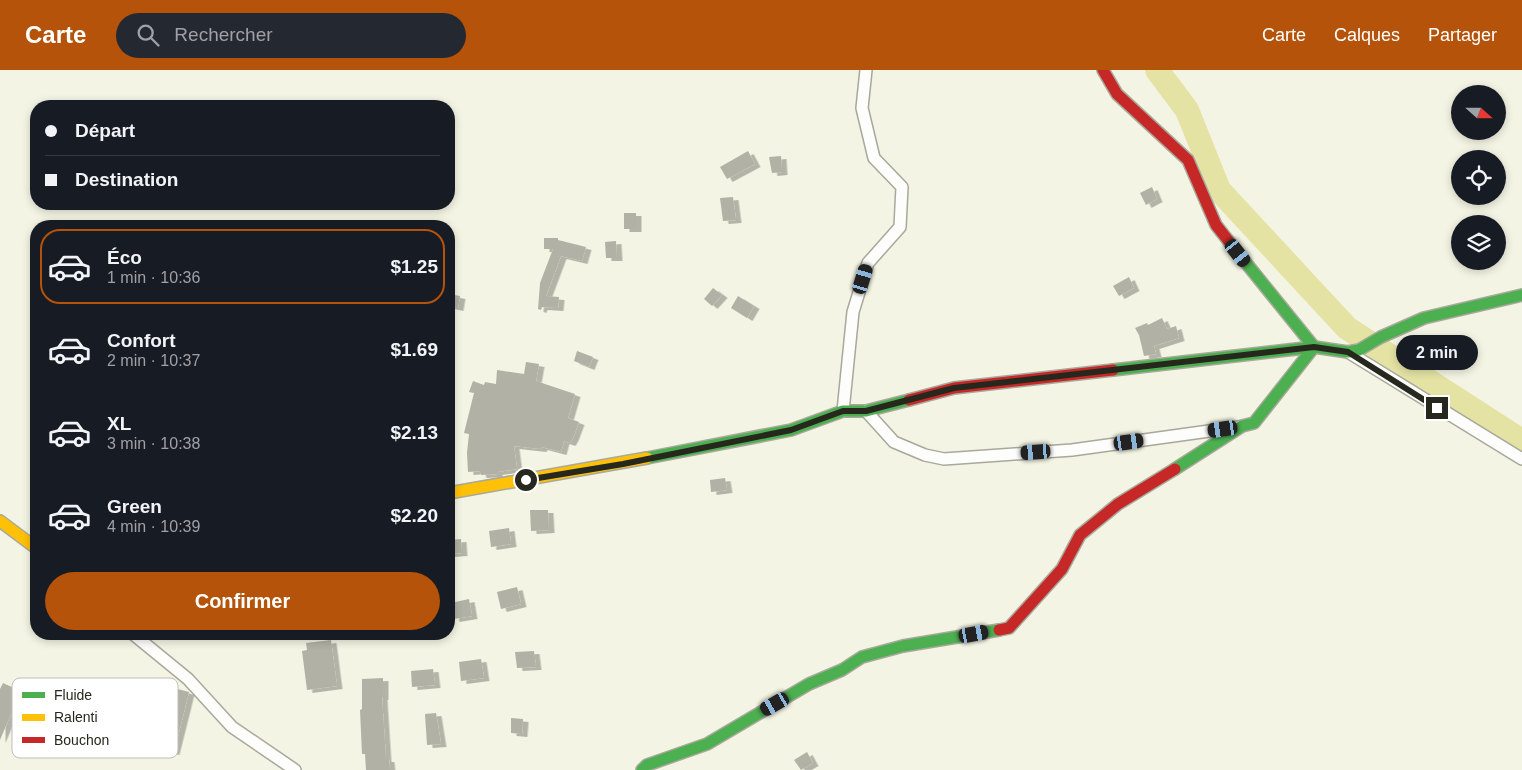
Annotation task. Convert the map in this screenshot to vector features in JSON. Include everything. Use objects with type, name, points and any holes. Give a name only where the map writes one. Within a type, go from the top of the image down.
[{"type":"street","points":[[843,411],[853,312],[868,263],[900,227],[902,187],[874,158],[862,108],[866,70]]},
{"type":"street","points":[[1103,70],[1117,94],[1188,160],[1216,225],[1314,347]]},
{"type":"street","points":[[1353,351],[1424,318],[1522,295]]},
{"type":"street","points":[[866,411],[894,442],[925,455],[944,459],[1072,450],[1242,426],[1254,422],[1314,347]]},
{"type":"street","points":[[455,492],[623,464],[791,430],[843,411],[866,411],[954,388],[1314,347],[1353,351],[1522,459]]},
{"type":"street","points":[[642,770],[648,765],[706,744],[809,684],[842,670],[862,657],[903,646],[1009,628],[1062,569],[1080,535],[1118,504],[1242,426]]},
{"type":"street","points":[[0,521],[30,544]]},
{"type":"street","points":[[140,640],[188,679],[232,727],[295,770]]},
{"type":"building","points":[[748,151],[755,164],[727,179],[720,167]]},
{"type":"building","points":[[781,156],[782,172],[772,173],[769,157]]},
{"type":"building","points":[[1152,187],[1157,199],[1146,205],[1140,193]]},
{"type":"building","points":[[733,197],[736,220],[723,221],[720,198]]},
{"type":"building","points":[[624,213],[636,213],[636,229],[624,229]]},
{"type":"building","points":[[544,238],[558,238],[558,240],[586,247],[582,261],[561,256],[546,296],[559,297],[558,308],[542,307],[541,310],[538,309],[540,283],[553,249],[544,249]]},
{"type":"building","points":[[616,241],[617,258],[606,258],[605,242]]},
{"type":"building","points":[[1129,277],[1134,288],[1119,296],[1113,286]]},
{"type":"building","points":[[713,288],[722,295],[712,306],[704,299]]},
{"type":"building","points":[[455,295],[460,296],[458,308],[455,307]]},
{"type":"building","points":[[738,296],[754,306],[747,318],[731,308]]},
{"type":"building","points":[[1162,318],[1167,329],[1176,326],[1179,338],[1154,346],[1156,354],[1144,356],[1139,335],[1135,328],[1147,323],[1148,325]]},
{"type":"building","points":[[577,351],[593,357],[589,367],[574,361]]},
{"type":"building","points":[[526,362],[539,364],[536,381],[575,394],[568,418],[579,422],[573,438],[570,443],[564,441],[561,452],[542,447],[541,449],[514,446],[517,469],[497,472],[497,474],[481,475],[480,471],[468,472],[469,434],[464,433],[474,393],[469,392],[473,381],[484,385],[485,382],[496,384],[497,370],[524,374]]},
{"type":"building","points":[[725,478],[727,490],[711,492],[710,480]]},
{"type":"building","points":[[530,510],[548,510],[549,530],[531,531]]},
{"type":"building","points":[[509,528],[511,544],[491,547],[489,531]]},
{"type":"building","points":[[461,539],[462,553],[455,554],[455,540]]},
{"type":"building","points":[[517,587],[521,604],[501,609],[497,592]]},
{"type":"building","points":[[469,599],[472,616],[455,619],[455,602]]},
{"type":"building","points":[[331,640],[337,686],[307,690],[302,651],[307,650],[306,643]]},
{"type":"building","points":[[534,651],[536,667],[517,668],[515,652]]},
{"type":"building","points":[[481,659],[484,678],[461,681],[459,662]]},
{"type":"building","points":[[433,669],[435,685],[412,687],[411,671]]},
{"type":"building","points":[[383,678],[382,697],[386,759],[389,759],[390,770],[366,770],[365,754],[362,754],[360,710],[362,709],[362,679]]},
{"type":"building","points":[[3,683],[12,687],[12,714],[0,740],[0,689]]},
{"type":"building","points":[[178,689],[189,692],[178,736]]},
{"type":"building","points":[[436,713],[441,744],[427,745],[425,714]]},
{"type":"building","points":[[511,718],[523,719],[522,734],[511,733]]},
{"type":"building","points":[[807,752],[813,763],[801,770],[794,760]]},
{"type":"waterway","points":[[1157,70],[1187,110],[1219,190],[1347,328],[1522,441]]},
{"type":"traffic: fast","points":[[1175,469],[1242,426],[1254,423],[1314,347],[1238,253]]},
{"type":"traffic: fast","points":[[1113,370],[1314,347],[1348,352],[1359,350],[1381,337],[1424,318],[1522,295]]},
{"type":"traffic: fast","points":[[647,458],[791,430],[843,411],[866,411],[909,400]]},
{"type":"traffic: fast","points":[[642,770],[647,765],[707,744],[809,684],[842,670],[862,657],[903,646],[999,630]]},
{"type":"traffic: slow","points":[[455,492],[647,458]]},
{"type":"traffic: slow","points":[[0,521],[30,544]]},
{"type":"traffic: jam","points":[[1103,70],[1117,94],[1188,160],[1216,225],[1238,253]]},
{"type":"traffic: jam","points":[[909,400],[954,388],[1113,370]]},
{"type":"traffic: jam","points":[[999,630],[1009,628],[1062,569],[1080,535],[1118,504],[1175,469]]},
{"type":"route","points":[[526,480],[623,464],[791,430],[843,411],[866,411],[954,388],[1314,347],[1348,352],[1437,408]]}]
